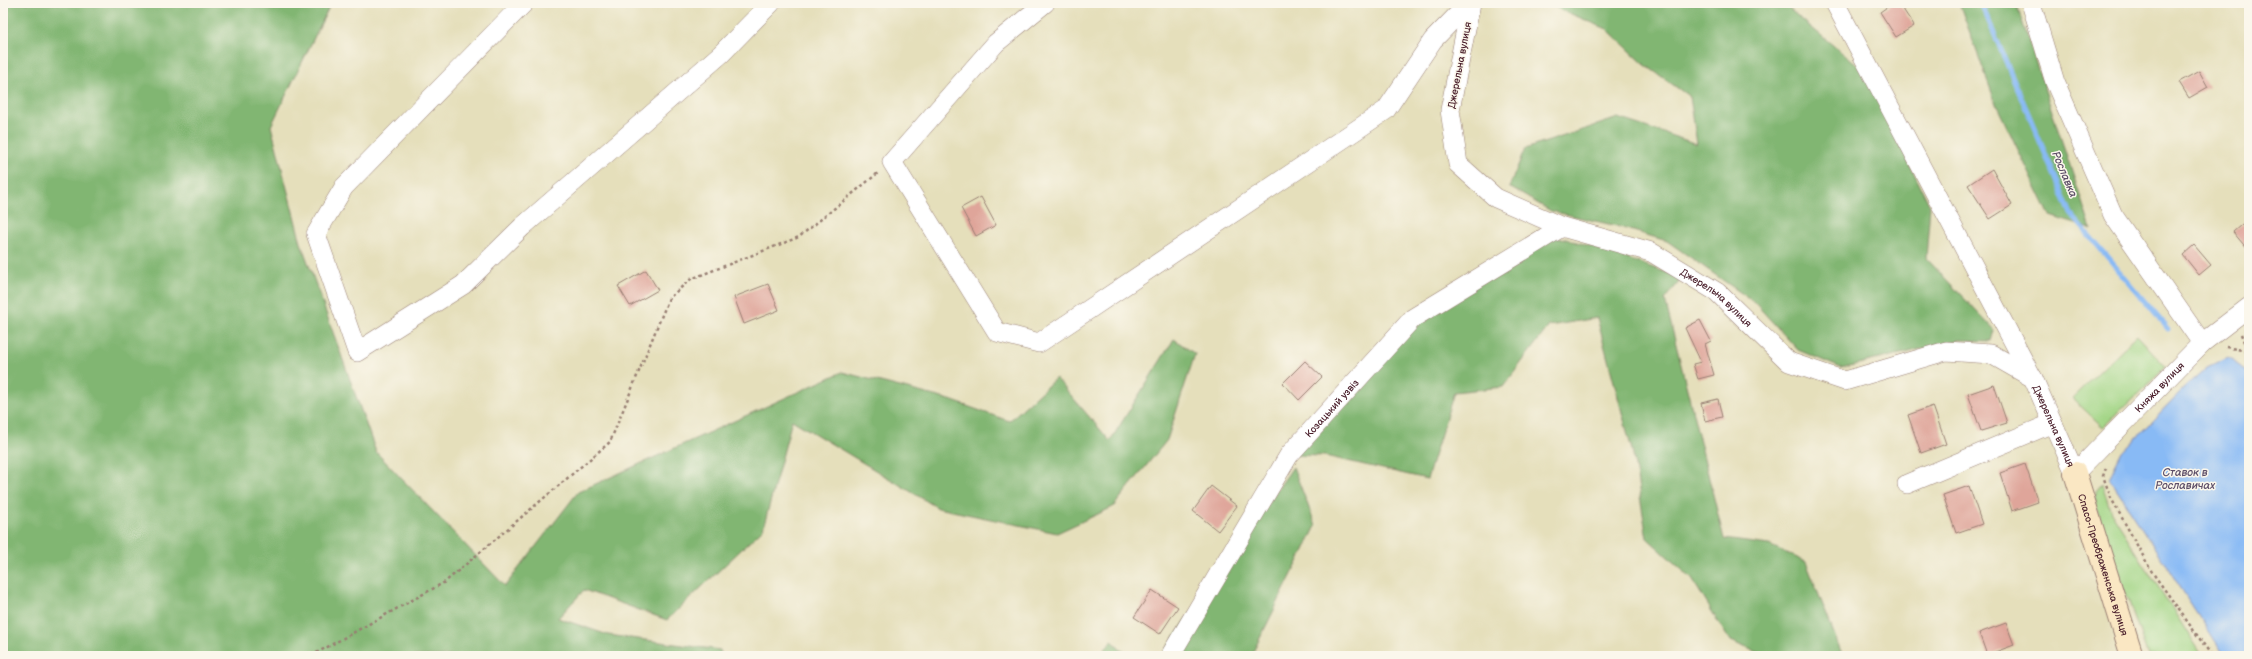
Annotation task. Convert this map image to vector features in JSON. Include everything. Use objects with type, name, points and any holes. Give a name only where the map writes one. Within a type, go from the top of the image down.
[{"type":"street","points":[[524,3],[344,187],[316,234],[356,352],[463,285],[522,227],[721,54],[771,3]]},
{"type":"street","points":[[1045,3],[996,43],[892,162],[997,332],[1040,342],[1386,110],[1433,40],[1470,3]]},
{"type":"street","name":"Джерельна вулиця","points":[[1470,3],[1450,110],[1458,164],[1496,198],[1562,227],[1651,252],[1717,292],[1789,362],[1845,381],[1946,351],[1991,354],[2032,378],[2074,473]]},
{"type":"street","points":[[1835,3],[2032,378]]},
{"type":"street","points":[[2031,3],[2055,82],[2113,215],[2202,343]]},
{"type":"street","name":"Козацький узвіз","points":[[1170,656],[1289,455],[1413,318],[1562,227]]},
{"type":"street","name":"Княжа вулиця","points":[[2074,473],[2202,343],[2249,307]]},
{"type":"street","points":[[1907,484],[2053,423]]},
{"type":"street","name":"Спасо-Преображенська вулиця","points":[[2074,473],[2132,656]]},
{"type":"path","points":[[311,656],[445,582],[610,442],[669,298],[691,279],[799,237],[892,162]]},
{"type":"path","points":[[2224,347],[2247,351],[2249,354]]},
{"type":"path","points":[[2108,461],[2103,476],[2111,498],[2152,572],[2212,656]]},
{"type":"green space","points":[[3,3],[331,3],[271,126],[301,243],[376,452],[505,586],[578,492],[842,372],[950,400],[1009,421],[1056,378],[1110,441],[1174,339],[1195,354],[1167,440],[1113,507],[1057,533],[938,508],[792,420],[763,529],[667,620],[584,590],[558,618],[608,635],[720,650],[722,656],[3,656]]},
{"type":"green space","points":[[1545,3],[1782,3],[1864,71],[1930,206],[1926,258],[1994,330],[1991,341],[1959,340],[1841,368],[1798,350],[1754,302],[1667,241],[1613,225],[1551,211],[1509,187],[1525,149],[1618,118],[1697,144],[1690,97],[1644,64],[1607,29]]},
{"type":"green space","points":[[1959,3],[2016,3],[2091,229],[2050,216],[1996,104]]},
{"type":"green space","points":[[1551,235],[1591,246],[1682,278],[1665,300],[1724,539],[1769,545],[1806,562],[1842,654],[1839,656],[1766,656],[1730,641],[1692,579],[1647,538],[1633,454],[1597,318],[1549,326],[1503,387],[1454,392],[1427,479],[1325,456],[1289,455],[1413,318]]},
{"type":"green space","points":[[2137,335],[2166,367],[2103,427],[2072,398]]},
{"type":"green space","points":[[1293,467],[1316,526],[1251,656],[1161,656]]},
{"type":"green space","points":[[2102,484],[2111,512],[2202,656],[2148,656],[2096,507],[2096,491]]},
{"type":"green space","points":[[1112,641],[1129,656],[1099,656]]},
{"type":"water","name":"Ставок в Рославичах","points":[[2228,358],[2241,367],[2249,376],[2249,656],[2225,656],[2109,478],[2122,452],[2183,389],[2207,368]]},
{"type":"building","points":[[1893,3],[1899,3],[1914,26],[1896,37],[1880,12]]},
{"type":"building","points":[[2199,71],[2208,87],[2189,98],[2179,82]]},
{"type":"building","points":[[1992,169],[2012,205],[1990,219],[1968,185]]},
{"type":"building","points":[[981,197],[996,225],[976,236],[961,208]]},
{"type":"building","points":[[2249,218],[2249,251],[2233,232]]},
{"type":"building","points":[[2194,245],[2211,265],[2199,275],[2183,255]]},
{"type":"building","points":[[646,270],[658,290],[630,306],[618,286]]},
{"type":"building","points":[[768,284],[779,310],[744,324],[734,297]]},
{"type":"building","points":[[1700,320],[1711,341],[1705,344],[1714,375],[1698,379],[1693,364],[1701,362],[1685,328]]},
{"type":"building","points":[[1305,361],[1322,377],[1299,400],[1283,383]]},
{"type":"building","points":[[1994,385],[2007,423],[1981,431],[1968,394]]},
{"type":"building","points":[[1718,399],[1722,417],[1705,421],[1701,403]]},
{"type":"building","points":[[1933,406],[1946,444],[1921,453],[1908,415]]},
{"type":"building","points":[[2025,464],[2038,502],[2012,511],[2000,473]]},
{"type":"building","points":[[1211,486],[1237,506],[1218,531],[1193,511]]},
{"type":"building","points":[[1969,486],[1982,524],[1956,533],[1943,495]]},
{"type":"building","points":[[1152,590],[1178,607],[1160,634],[1134,617]]},
{"type":"building","points":[[2006,623],[2014,645],[1987,655],[1979,633]]},
{"type":"waterway","name":"Рославка","points":[[1981,3],[2071,214],[2168,329]]}]
